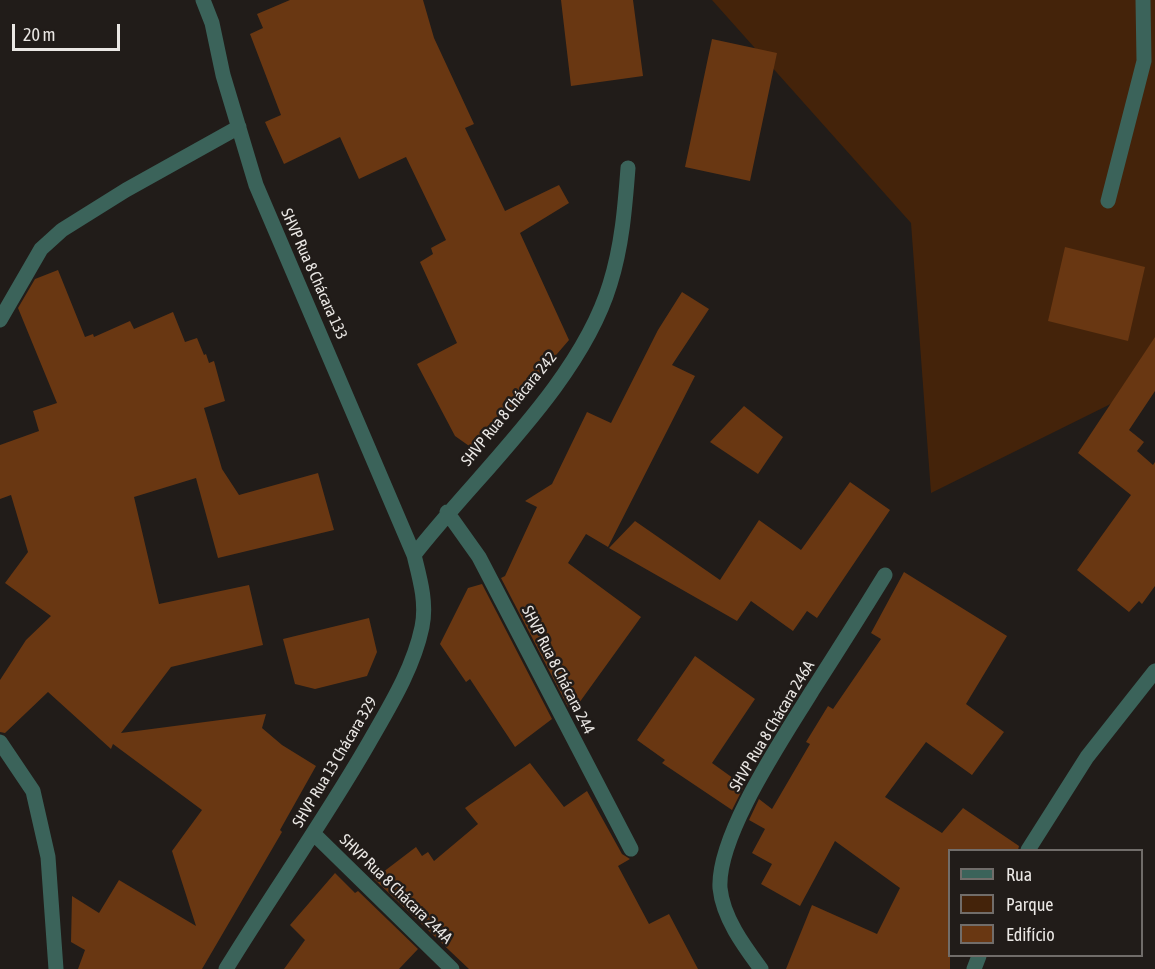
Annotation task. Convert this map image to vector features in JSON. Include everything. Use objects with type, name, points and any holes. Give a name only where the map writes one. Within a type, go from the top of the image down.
[{"type":"street","name":"SHVP Rua 8 Chácara 133","points":[[203,0],[212,23],[223,75],[256,185],[414,555]]},
{"type":"street","points":[[1107,201],[1144,61],[1143,0]]},
{"type":"street","points":[[0,320],[41,249],[62,230],[239,127]]},
{"type":"street","name":"SHVP Rua 8 Chácara 242","points":[[414,555],[447,512],[556,384],[585,339],[610,285],[624,226],[628,168]]},
{"type":"street","name":"SHVP Rua 8 Chácara 244","points":[[447,512],[479,557],[631,849]]},
{"type":"street","name":"SHVP Rua 13 Chácara 329","points":[[226,969],[314,834],[391,704],[410,664],[422,626],[424,600],[414,555]]},
{"type":"street","name":"SHVP Rua 8 Chácara 246A","points":[[761,969],[743,945],[722,900],[720,887],[724,860],[739,819],[763,771],[885,575]]},
{"type":"street","points":[[1029,849],[1087,757],[1155,671]]},
{"type":"street","points":[[0,742],[33,791],[48,857],[56,969]]},
{"type":"street","name":"SHVP Rua 8 Chácara 244A","points":[[314,834],[452,969]]},
{"type":"green space","points":[[712,0],[1155,0],[1155,382],[931,493],[911,223]]},
{"type":"building","points":[[290,0],[423,0],[434,38],[474,124],[465,128],[505,211],[559,185],[569,203],[520,233],[569,340],[508,411],[497,417],[472,448],[455,436],[417,364],[457,343],[420,262],[433,254],[431,248],[446,240],[406,157],[359,179],[340,137],[284,164],[265,122],[281,115],[250,34],[263,28],[257,14]]},
{"type":"building","points":[[561,0],[633,0],[643,76],[571,86]]},
{"type":"building","points":[[712,39],[777,53],[750,181],[685,167]]},
{"type":"building","points":[[1065,247],[1145,267],[1128,341],[1048,321]]},
{"type":"building","points":[[58,270],[85,337],[93,334],[94,337],[130,321],[134,329],[173,312],[185,342],[197,338],[209,363],[214,361],[225,401],[204,408],[222,469],[239,495],[318,473],[334,530],[218,558],[196,478],[134,497],[159,604],[249,585],[263,645],[171,667],[121,733],[266,714],[262,728],[282,745],[316,766],[280,830],[282,832],[202,969],[78,969],[85,950],[71,942],[72,896],[99,913],[119,880],[196,926],[172,851],[202,810],[113,744],[111,749],[48,692],[5,733],[0,732],[0,680],[26,640],[51,616],[5,583],[28,552],[11,495],[0,499],[0,445],[39,431],[33,411],[57,403],[18,308],[35,279]]},
{"type":"building","points":[[682,292],[709,309],[672,365],[695,376],[608,547],[586,534],[568,563],[641,617],[574,710],[570,705],[568,707],[501,578],[505,576],[537,507],[525,501],[552,484],[587,412],[611,423],[658,330]]},
{"type":"building","points":[[1155,337],[1155,391],[1129,430],[1144,442],[1137,451],[1153,465],[1155,462],[1155,586],[1142,604],[1139,601],[1129,612],[1077,570],[1131,495],[1078,453]]},
{"type":"building","points":[[744,406],[783,437],[758,474],[710,442]]},
{"type":"building","points":[[850,482],[890,510],[817,618],[807,611],[793,631],[751,601],[737,621],[609,548],[635,521],[720,580],[759,520],[801,550]]},
{"type":"building","points":[[904,572],[1007,636],[966,704],[1004,732],[972,775],[926,742],[885,797],[942,833],[963,808],[1019,846],[1018,849],[948,849],[950,969],[786,969],[812,905],[877,934],[900,888],[835,841],[800,906],[761,884],[772,864],[752,853],[765,829],[749,820],[759,799],[772,809],[810,744],[806,742],[828,706],[833,709],[881,639],[871,633]]},
{"type":"building","points":[[482,584],[552,719],[515,747],[470,679],[466,682],[440,644],[468,588]]},
{"type":"building","points":[[369,618],[377,652],[367,676],[315,689],[295,684],[283,639]]},
{"type":"building","points":[[695,656],[755,699],[712,763],[744,786],[732,810],[662,763],[665,760],[637,740]]},
{"type":"building","points":[[530,763],[564,807],[587,791],[622,854],[630,859],[618,866],[649,924],[669,914],[698,969],[469,969],[374,879],[416,847],[422,856],[428,852],[434,861],[478,824],[465,808]]},
{"type":"building","points":[[335,873],[355,893],[358,891],[418,949],[399,969],[284,969],[305,940],[290,925]]}]
